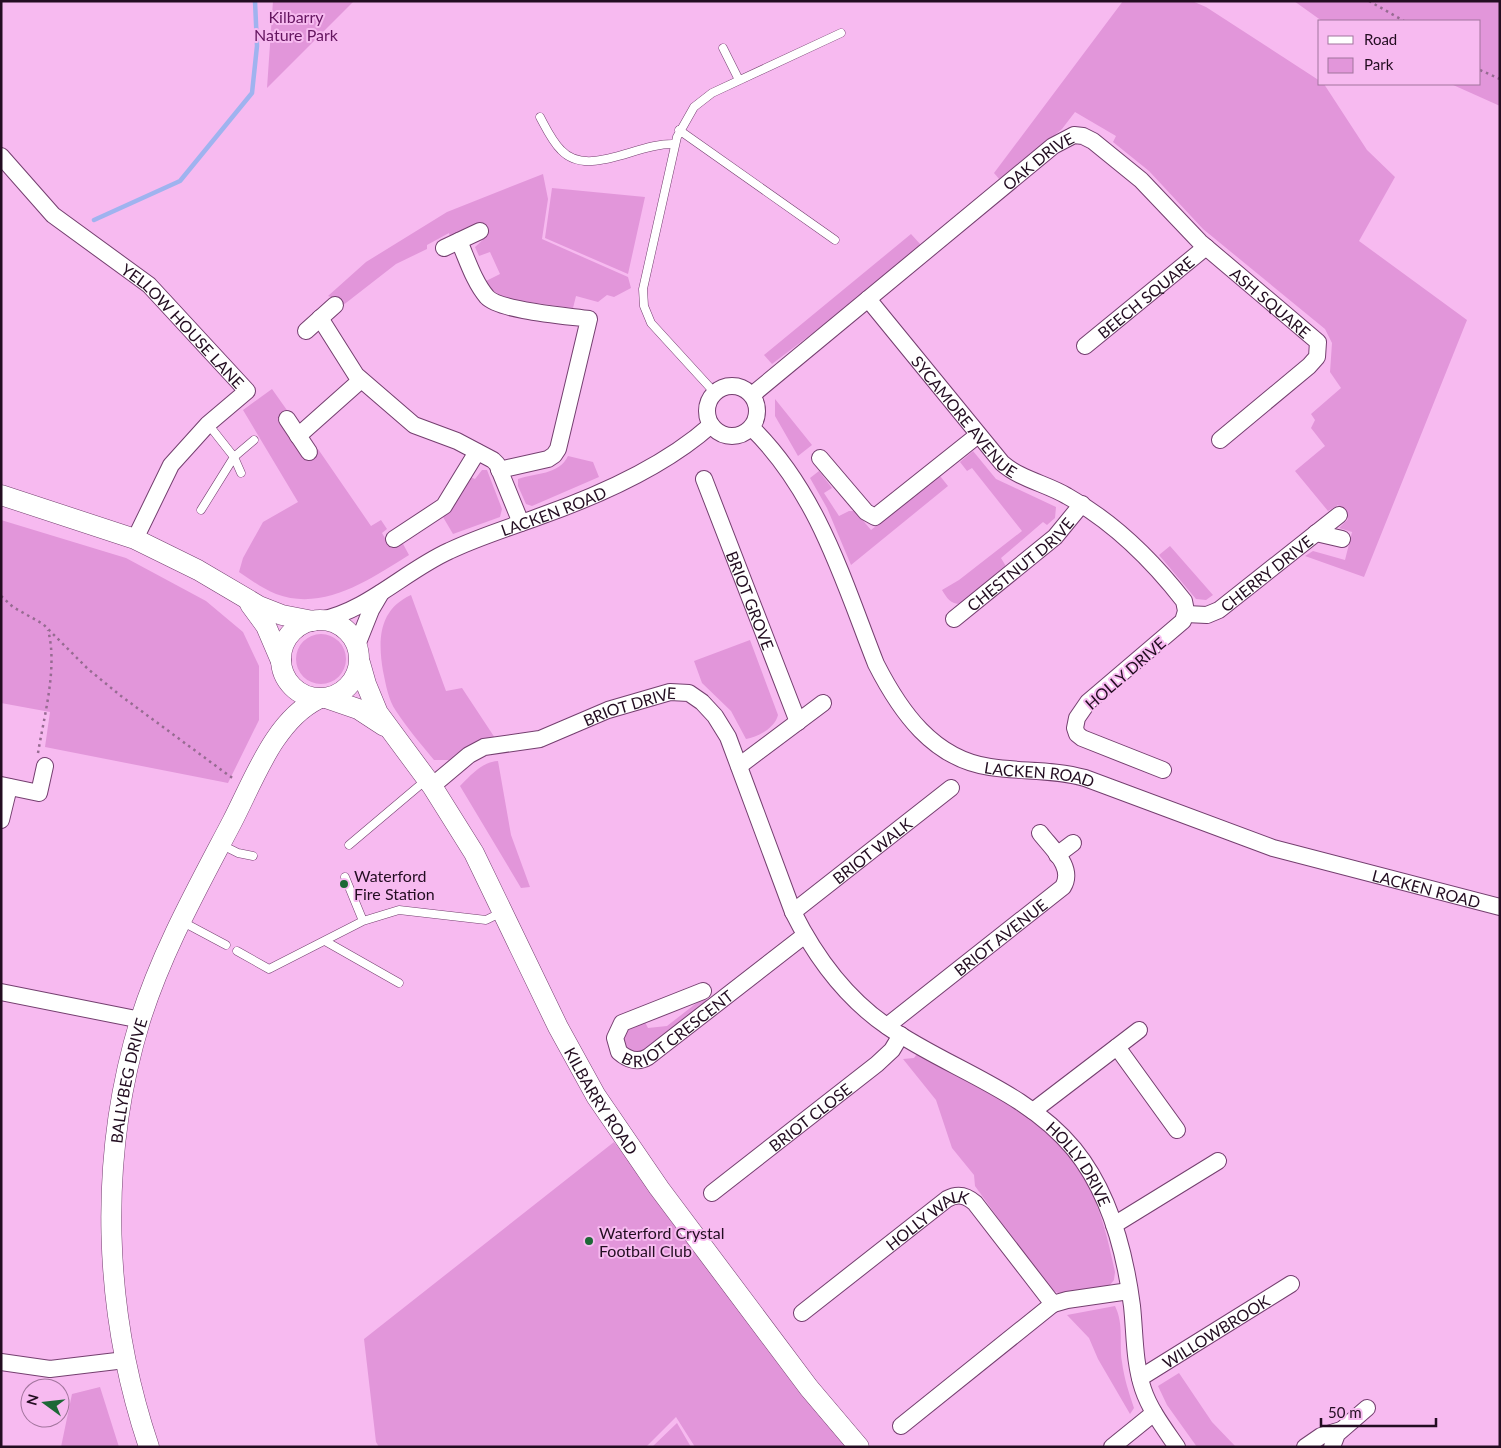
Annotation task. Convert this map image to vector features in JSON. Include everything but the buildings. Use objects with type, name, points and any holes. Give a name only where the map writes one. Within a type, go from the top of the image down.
[{"type":"street","name":"OAK DRIVE","points":[[868,299],[1053,146],[1074,135],[1083,136],[1093,141],[1136,175],[1206,247]]},
{"type":"street","name":"YELLOW HOUSE LANE","points":[[1,156],[53,214],[149,285],[247,391],[208,424],[171,465],[135,539]]},
{"type":"street","points":[[444,248],[480,231]]},
{"type":"street","points":[[459,241],[480,287],[492,302],[508,307],[589,319],[558,449],[548,459],[499,470]]},
{"type":"street","name":"BEECH SQUARE","points":[[1085,346],[1206,247]]},
{"type":"street","name":"ASH SQUARE","points":[[1206,247],[1312,335],[1320,347],[1317,356],[1309,366],[1220,440]]},
{"type":"street","points":[[752,395],[868,299]]},
{"type":"street","name":"SYCAMORE AVENUE","points":[[868,299],[1007,468],[1082,504],[1110,524],[1181,598],[1185,604],[1186,614]]},
{"type":"street","points":[[306,331],[335,305]]},
{"type":"street","points":[[320,318],[361,380],[414,425],[493,460],[521,523]]},
{"type":"street","points":[[298,436],[361,380]]},
{"type":"street","points":[[731,386],[746,390],[752,395],[758,408],[758,415],[752,428],[746,433],[731,437],[716,431],[711,425],[707,411],[715,393],[731,386]]},
{"type":"street","points":[[287,419],[309,452]]},
{"type":"street","name":"LACKEN ROAD","points":[[316,620],[341,614],[356,607],[449,551],[568,506],[631,476],[680,448],[711,425]]},
{"type":"street","name":"LACKEN ROAD","points":[[752,428],[792,474],[821,524],[876,664],[887,686],[914,724],[939,747],[963,760],[989,767],[1053,771],[1085,778],[1273,848],[1500,907]]},
{"type":"street","points":[[820,458],[866,512],[875,517],[978,435]]},
{"type":"street","points":[[394,538],[444,506],[477,452]]},
{"type":"street","name":"BRIOT GROVE","points":[[704,479],[798,722]]},
{"type":"street","points":[[1,495],[135,539],[198,570],[247,600],[282,615],[340,625],[348,630],[359,654],[358,672],[348,688],[340,694],[322,699],[298,711],[275,740]]},
{"type":"street","name":"CHESTNUT DRIVE","points":[[954,619],[1055,537],[1082,504]]},
{"type":"street","name":"CHERRY DRIVE","points":[[1186,614],[1208,615],[1219,610],[1339,514]]},
{"type":"street","points":[[1316,533],[1342,539]]},
{"type":"street","name":"LACKEN ROAD","points":[[359,654],[371,610],[390,585]]},
{"type":"street","points":[[247,600],[266,626],[282,667],[296,690],[308,697],[322,699]]},
{"type":"street","name":"HOLLY DRIVE","points":[[1163,770],[1082,738],[1077,734],[1075,725],[1079,714],[1088,702],[1177,626],[1186,614]]},
{"type":"street","points":[[275,740],[286,700],[282,648],[291,633],[298,627],[316,620]]},
{"type":"street","name":"KILBARRY ROAD","points":[[359,654],[371,698],[388,728],[430,782],[463,834],[504,911],[576,1063],[627,1143],[809,1388],[859,1447]]},
{"type":"street","name":"BRIOT DRIVE","points":[[430,782],[469,755],[484,748],[533,741],[625,704],[677,692],[695,697],[715,716],[728,737],[779,880],[805,935],[844,987],[887,1026],[901,1035]]},
{"type":"street","name":"KILBARRY ROAD","points":[[322,699],[358,709],[388,728]]},
{"type":"street","points":[[739,766],[823,703]]},
{"type":"street","name":"BALLYBEG DRIVE","points":[[149,1447],[125,1360],[116,1292],[112,1189],[123,1097],[140,1020],[180,920],[275,740]]},
{"type":"street","points":[[1,820],[5,786],[39,793],[45,766]]},
{"type":"street","name":"BRIOT WALK","points":[[793,912],[951,788]]},
{"type":"street","name":"BRIOT AVENUE","points":[[887,1026],[1060,890],[1067,875],[1066,867],[1040,833]]},
{"type":"street","points":[[1057,855],[1073,842]]},
{"type":"street","name":"BRIOT CRESCENT","points":[[703,991],[626,1020],[616,1033],[614,1042],[617,1049],[633,1060],[648,1057],[805,935]]},
{"type":"street","points":[[1,992],[140,1020]]},
{"type":"street","points":[[1033,1111],[1139,1030]]},
{"type":"street","name":"HOLLY DRIVE","points":[[901,1035],[1000,1090],[1033,1111],[1064,1139],[1083,1161],[1097,1184],[1114,1225],[1129,1291],[1140,1378],[1154,1414],[1177,1447]]},
{"type":"street","name":"BRIOT CLOSE","points":[[712,1193],[878,1064],[892,1050],[901,1035]]},
{"type":"street","points":[[1117,1047],[1176,1130]]},
{"type":"street","points":[[1114,1225],[1218,1161]]},
{"type":"street","name":"HOLLY WALK","points":[[802,1313],[947,1199],[960,1195],[975,1203],[1053,1304]]},
{"type":"street","name":"WILLOWBROOK","points":[[1140,1378],[1291,1284]]},
{"type":"street","points":[[901,1426],[1053,1304],[1129,1291]]},
{"type":"street","points":[[1,1362],[50,1369],[125,1360]]},
{"type":"street","points":[[1332,1447],[1341,1430],[1367,1408]]},
{"type":"street","points":[[1112,1447],[1154,1414]]},
{"type":"street","points":[[1305,1447],[1321,1436],[1341,1430]]},
{"type":"lane","points":[[715,393],[652,323],[644,306],[643,289],[675,144],[689,114],[700,102],[739,80],[841,34]]},
{"type":"lane","points":[[723,48],[739,80]]},
{"type":"lane","points":[[540,117],[562,151],[573,159],[584,162],[597,161],[652,145],[675,144]]},
{"type":"lane","points":[[680,130],[835,240]]},
{"type":"lane","points":[[208,424],[234,456],[241,473]]},
{"type":"lane","points":[[201,510],[234,456],[254,440]]},
{"type":"lane","points":[[349,846],[430,782]]},
{"type":"lane","points":[[220,844],[238,853],[253,856]]},
{"type":"lane","points":[[346,877],[363,921]]},
{"type":"lane","points":[[237,952],[269,969],[363,921],[399,910],[486,920],[504,911]]},
{"type":"lane","points":[[180,920],[226,945]]},
{"type":"lane","points":[[326,941],[400,982]]},
{"type":"path","points":[[1369,1],[1402,20]]},
{"type":"path","points":[[1481,70],[1500,79]]},
{"type":"path","points":[[1,596],[46,627],[88,669],[116,692],[206,760],[250,789]]},
{"type":"path","points":[[45,766],[38,753],[50,678],[50,648],[46,627]]},
{"type":"green space","name":"Kilbarry Nature Park","points":[[273,1],[354,1],[267,88]]},
{"type":"green space","points":[[1123,1],[1192,1],[1206,7],[1318,80],[1318,85],[1325,85],[1367,150],[1395,177],[1359,241],[1467,320],[1364,577],[1305,556],[1313,551],[1345,560],[1352,532],[1339,528],[1348,519],[1338,505],[1328,511],[1295,471],[1325,446],[1311,428],[1315,420],[1311,414],[1341,388],[1330,372],[1332,343],[1325,329],[1203,229],[1149,171],[1113,142],[1116,136],[1075,112],[1062,129],[1000,180],[994,173]]},
{"type":"green space","points":[[1294,1],[1500,1],[1500,106],[1453,85],[1481,85],[1481,20],[1321,20]]},
{"type":"green space","points":[[543,174],[548,199],[542,239],[628,277],[631,288],[614,297],[607,295],[598,302],[576,296],[573,308],[506,299],[489,288],[486,281],[500,274],[490,252],[479,256],[475,247],[486,237],[479,223],[450,237],[449,233],[427,245],[427,249],[396,264],[342,306],[334,298],[328,296],[366,262],[447,212]]},
{"type":"green space","points":[[552,188],[645,197],[628,274],[545,238]]},
{"type":"green space","points":[[911,234],[921,245],[826,323],[772,364],[764,355]]},
{"type":"green space","points":[[272,389],[289,413],[278,421],[303,458],[318,449],[371,526],[381,520],[387,529],[382,533],[391,548],[402,542],[409,555],[362,583],[329,596],[312,599],[276,594],[239,572],[243,558],[263,522],[298,502],[243,410]]},
{"type":"green space","points":[[775,399],[812,445],[798,456],[775,416]]},
{"type":"green space","points":[[973,451],[996,479],[1056,507],[1055,518],[1047,525],[1043,522],[1001,558],[1007,568],[961,604],[957,604],[949,600],[942,590],[959,580],[1022,531],[972,468],[967,471],[960,462]]},
{"type":"green space","points":[[568,456],[593,462],[599,477],[532,506],[526,504],[518,486],[518,479],[553,470],[559,467]]},
{"type":"green space","points":[[482,470],[487,470],[502,509],[500,517],[453,534],[443,517],[452,508],[470,477],[475,479]]},
{"type":"green space","points":[[819,471],[832,488],[824,493],[839,516],[849,511],[855,511],[871,530],[940,476],[948,486],[851,565],[827,508],[810,478]]},
{"type":"green space","points":[[1,520],[126,558],[206,601],[243,632],[259,666],[259,720],[228,783],[45,747],[50,712],[1,703]]},
{"type":"green space","points":[[1170,546],[1213,595],[1206,600],[1196,599],[1159,555]]},
{"type":"green space","points":[[411,595],[446,691],[462,688],[495,738],[463,749],[449,760],[434,760],[396,711],[386,687],[381,660],[383,627],[392,609],[400,601]]},
{"type":"green space","points":[[321,634],[339,641],[346,659],[339,677],[321,684],[303,677],[296,659],[303,641]]},
{"type":"green space","points":[[750,640],[778,715],[770,728],[746,739],[731,711],[702,683],[694,661]]},
{"type":"green space","points":[[498,761],[511,835],[530,887],[521,888],[460,786],[482,766]]},
{"type":"green space","points":[[703,998],[707,1000],[706,1004],[641,1053],[626,1050],[622,1034],[627,1027],[644,1020],[648,1028],[667,1026]]},
{"type":"green space","points":[[917,1054],[1010,1105],[1052,1138],[1069,1157],[1090,1189],[1103,1224],[1115,1272],[1114,1280],[1109,1286],[1060,1294],[1048,1288],[975,1186],[974,1175],[952,1148],[936,1100],[903,1059],[914,1058]]},
{"type":"green space","name":"Waterford Crystal Football Club","points":[[614,1142],[847,1447],[695,1447],[676,1417],[646,1447],[379,1447],[376,1442],[364,1339]]},
{"type":"green space","points":[[1115,1306],[1120,1327],[1123,1368],[1134,1408],[1130,1414],[1098,1359],[1089,1338],[1067,1315]]},
{"type":"green space","points":[[1179,1373],[1212,1422],[1236,1447],[1197,1447],[1167,1405],[1158,1386]]},
{"type":"green space","points":[[100,1387],[119,1447],[61,1447],[65,1428],[70,1428],[72,1394]]},
{"type":"green space","points":[[677,1423],[691,1447],[652,1447]]},
{"type":"waterway","points":[[94,220],[180,181],[252,93],[257,46],[255,1]]},
{"type":"place","name":"Waterford Fire Station","points":[[344,884]]},
{"type":"place","name":"Waterford Crystal Football Club","points":[[589,1241]]}]
